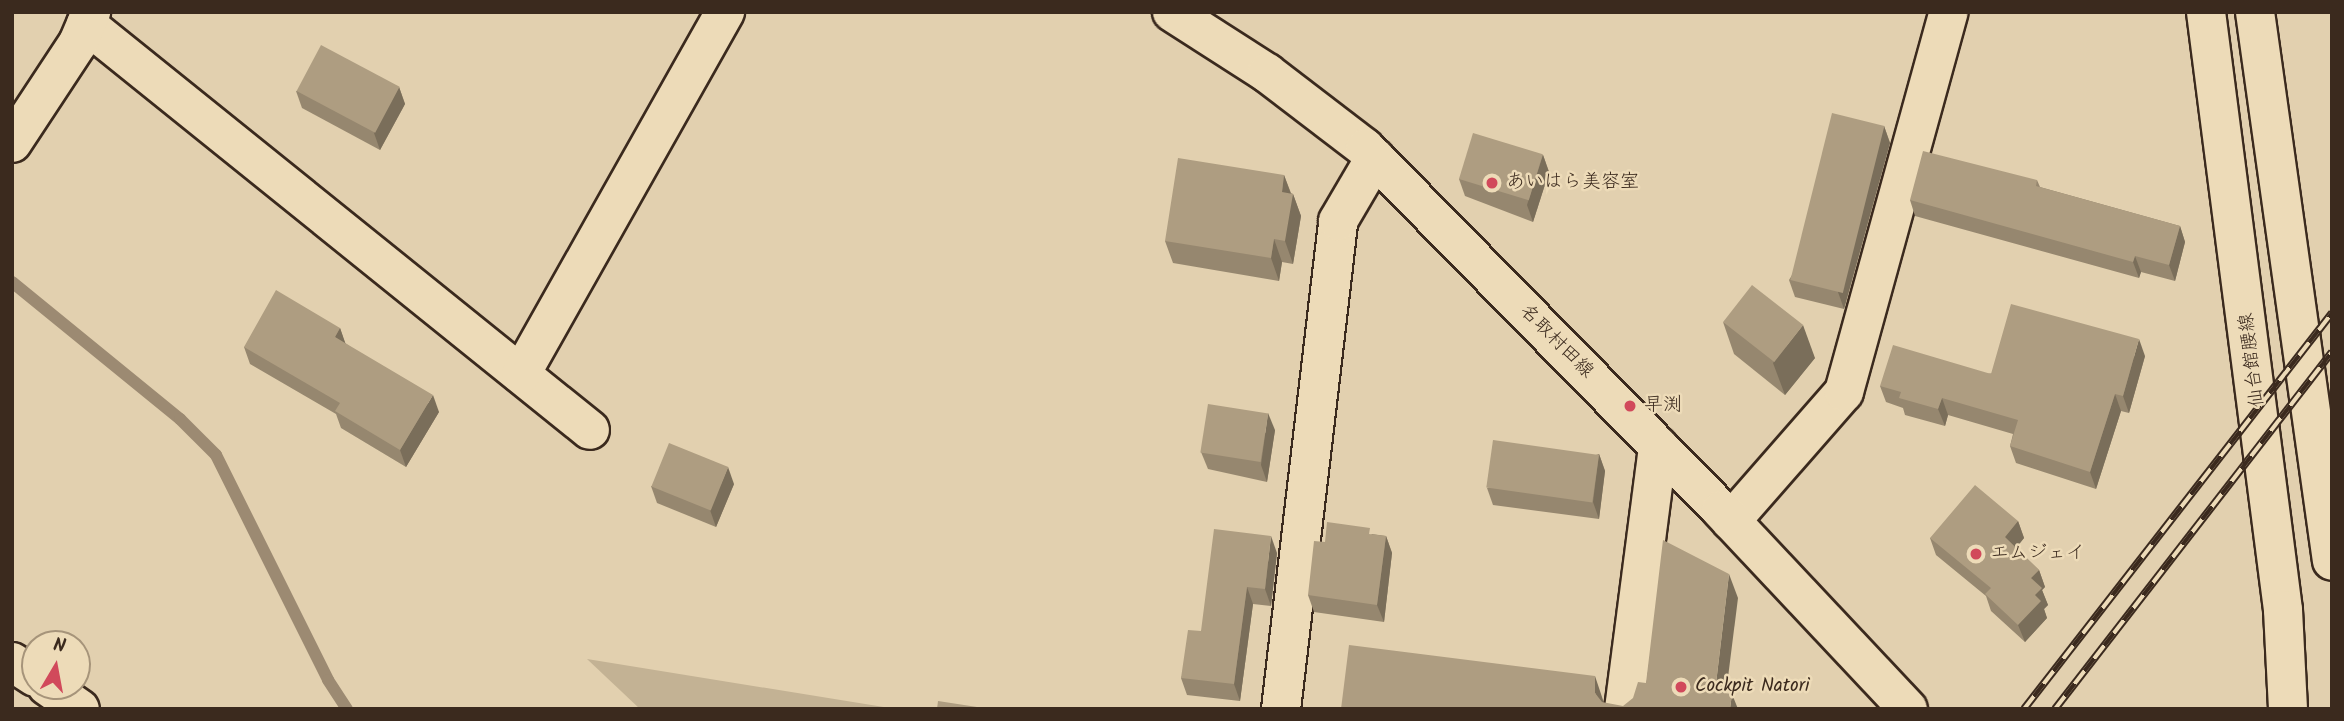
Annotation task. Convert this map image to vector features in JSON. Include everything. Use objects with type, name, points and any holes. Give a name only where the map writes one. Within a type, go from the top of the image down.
[{"type":"street","points":[[521,374],[725,12]]},
{"type":"street","name":"名取村田線","points":[[1172,12],[1267,73],[1375,158],[1731,521],[1908,709]]},
{"type":"street","points":[[1731,521],[1844,392],[1884,259],[1949,12]]},
{"type":"street","name":"仙台館腰線","points":[[2206,12],[2281,597],[2288,709]]},
{"type":"street","points":[[2255,12],[2332,561]]},
{"type":"street","points":[[12,143],[89,18],[590,430]]},
{"type":"street","points":[[1281,709],[1338,221],[1375,158]]},
{"type":"street","points":[[1624,709],[1658,446]]},
{"type":"shaded area","points":[[587,659],[896,709],[640,709]]},
{"type":"building","points":[[321,45],[400,87],[375,133],[297,91]]},
{"type":"building","points":[[1832,113],[1884,126],[1843,293],[1790,280]]},
{"type":"building","points":[[1473,133],[1543,154],[1529,200],[1459,179]]},
{"type":"building","points":[[1923,151],[2037,180],[2036,186],[2180,226],[2169,265],[2135,256],[2133,262],[1910,200]]},
{"type":"building","points":[[1178,158],[1284,175],[1282,192],[1293,194],[1285,241],[1274,239],[1271,258],[1165,241]]},
{"type":"building","points":[[1752,285],[1803,325],[1774,362],[1723,322]]},
{"type":"building","points":[[276,290],[340,328],[335,337],[433,395],[400,450],[335,411],[340,403],[244,347]]},
{"type":"building","points":[[2011,304],[2139,339],[2123,396],[2115,394],[2090,472],[2010,446],[2018,420],[1942,398],[1938,409],[1899,398],[1901,392],[1880,386],[1893,345],[1991,374]]},
{"type":"building","points":[[1208,404],[1268,414],[1261,462],[1200,452]]},
{"type":"building","points":[[1493,440],[1599,455],[1592,502],[1486,488]]},
{"type":"building","points":[[669,443],[728,467],[711,511],[651,487]]},
{"type":"building","points":[[1975,485],[2018,521],[2005,537],[2039,570],[2031,578],[2042,588],[2035,595],[2041,601],[2018,625],[1985,594],[1991,588],[1930,538]]},
{"type":"building","points":[[1327,522],[1370,528],[1369,534],[1386,536],[1377,605],[1308,595],[1314,541],[1325,542]]},
{"type":"building","points":[[1214,529],[1271,536],[1265,589],[1247,587],[1234,684],[1181,678],[1188,630],[1201,631]]},
{"type":"building","points":[[1663,540],[1729,574],[1715,692],[1732,694],[1730,709],[1341,709],[1349,645],[1595,676],[1595,693],[1602,702],[1623,706],[1633,698],[1638,682],[1646,683]]},
{"type":"building","points":[[938,701],[990,709],[937,709]]},
{"type":"waterway","points":[[12,282],[180,419],[216,455],[328,680],[347,709]]},
{"type":"railway","points":[[2024,709],[2332,313]]},
{"type":"railway","points":[[2055,709],[2332,352]]},
{"type":"place","name":"あいはら美容室","points":[[1492,183]]},
{"type":"place","name":"早渕","points":[[1630,406]]},
{"type":"place","name":"エムジェイ","points":[[1976,554]]},
{"type":"place","name":"Cockpit Natori","points":[[1681,687]]}]
